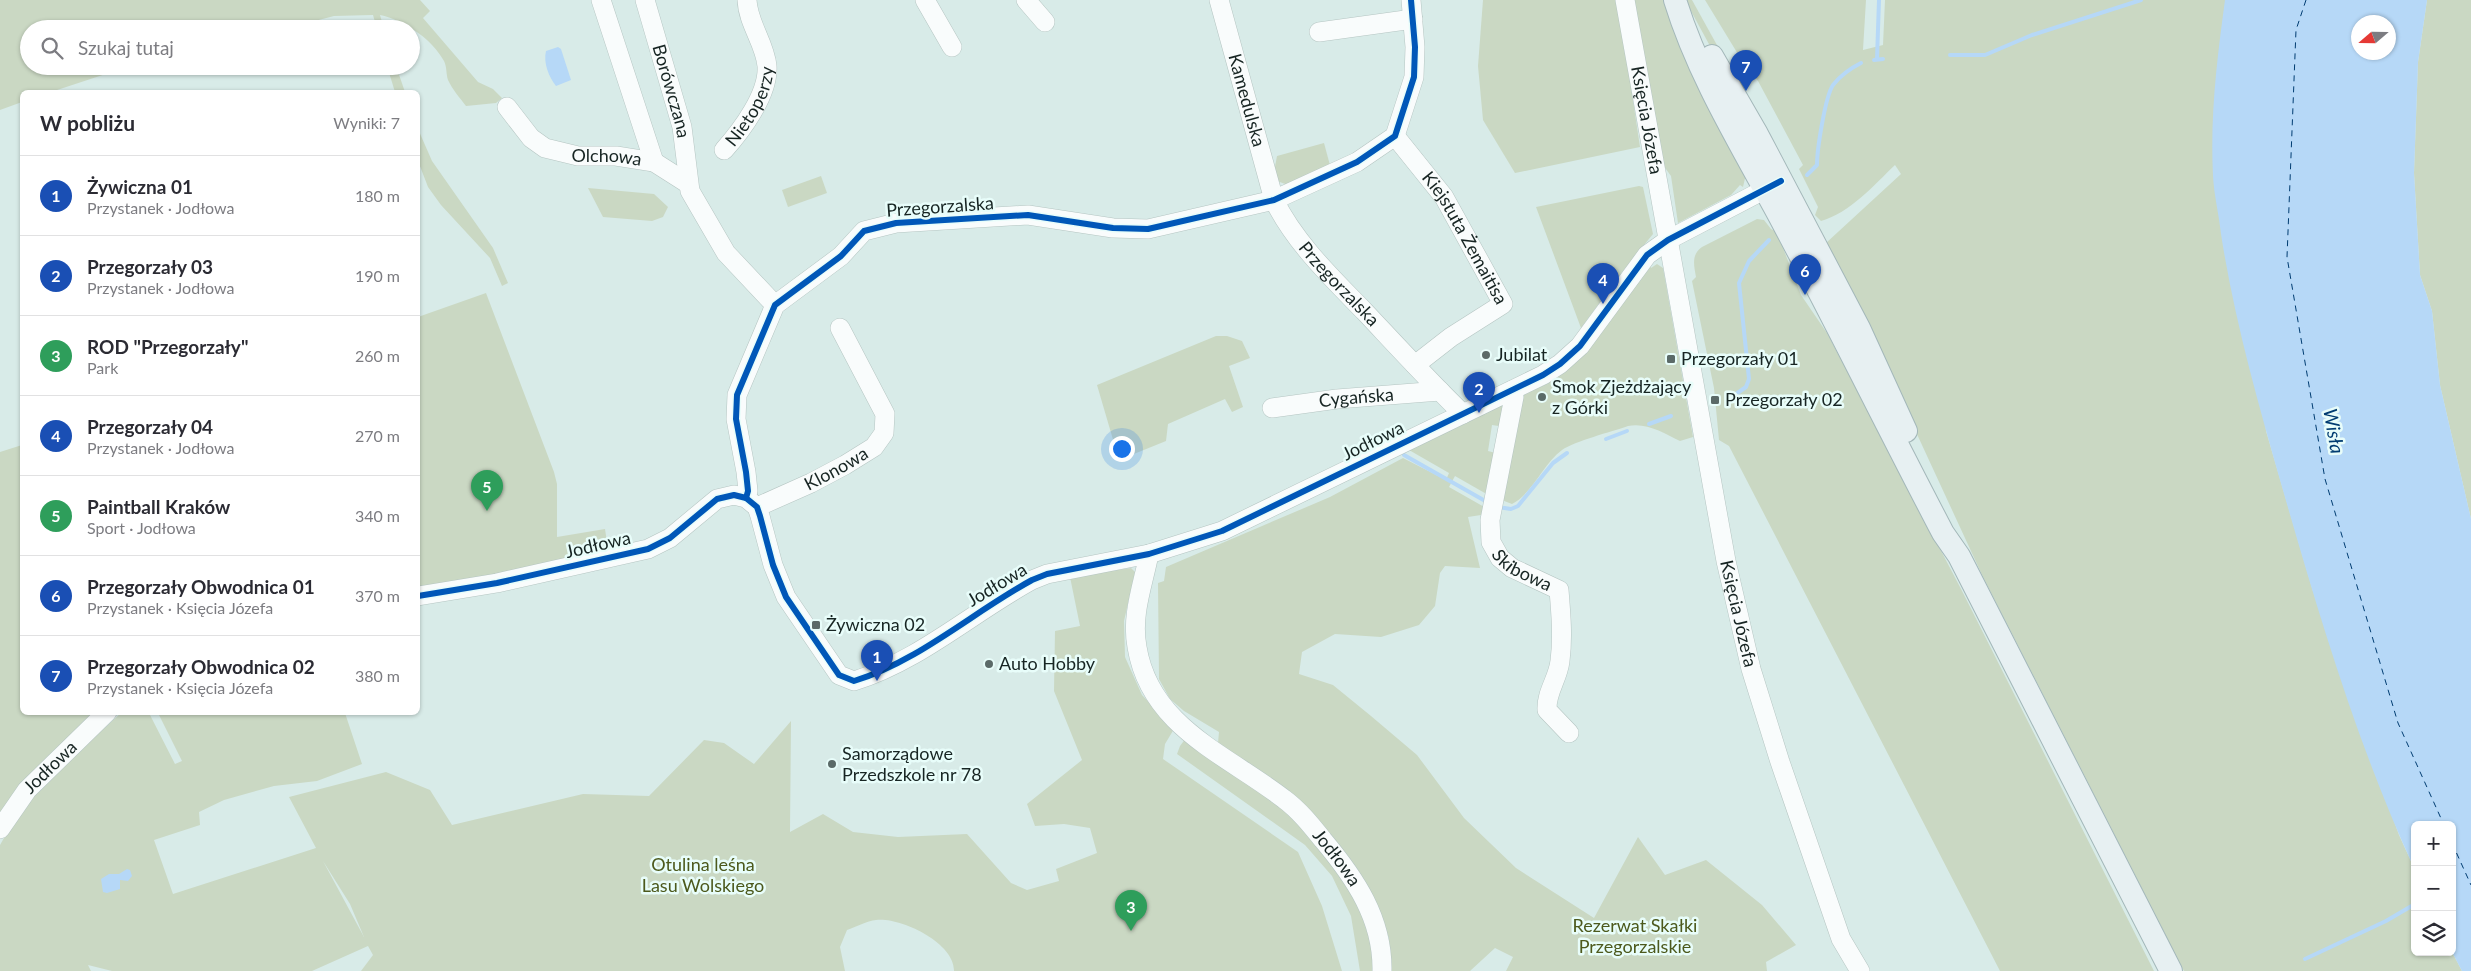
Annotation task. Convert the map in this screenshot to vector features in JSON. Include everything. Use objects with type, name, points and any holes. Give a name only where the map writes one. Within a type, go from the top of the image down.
[{"type":"main road","points":[[1676,0],[1684,29],[1701,65],[1773,186],[1930,509],[1959,556],[2171,971]]},
{"type":"main road","points":[[1773,186],[1797,212],[1859,328],[1950,531],[1959,556]]},
{"type":"street","points":[[601,0],[654,162]]},
{"type":"street","name":"Borówczana","points":[[645,0],[682,127],[686,152],[687,183]]},
{"type":"street","name":"Nietoperzy","points":[[724,150],[742,129],[757,104],[767,67],[750,23],[747,0]]},
{"type":"street","points":[[925,0],[952,47]]},
{"type":"street","points":[[1026,0],[1045,22]]},
{"type":"street","name":"Kamedulska","points":[[1219,0],[1274,200]]},
{"type":"street","points":[[1274,200],[1357,162],[1395,136],[1414,77],[1411,0]]},
{"type":"street","name":"Księcia Józefa","points":[[1625,0],[1726,562],[1751,670],[1780,762],[1841,939],[1860,971]]},
{"type":"street","points":[[1319,32],[1413,19]]},
{"type":"street","name":"Olchowa","points":[[507,107],[530,138],[545,148],[578,156],[616,156],[654,162],[687,183]]},
{"type":"street","name":"Kiejstuta Żemaitisa","points":[[1395,136],[1444,197],[1503,304],[1451,337],[1415,365]]},
{"type":"street","points":[[687,183],[726,253],[775,305]]},
{"type":"street","points":[[1668,240],[1773,186]]},
{"type":"street","name":"Przegorzalska","points":[[751,503],[738,438],[736,395],[775,305],[840,256],[856,238],[870,229],[896,223],[1028,215],[1113,228],[1148,229],[1274,200],[1292,232],[1337,283],[1463,414]]},
{"type":"street","name":"Jodłowa","points":[[420,596],[497,583],[648,549],[670,538],[717,499],[734,495],[751,503],[786,597],[839,675],[854,681],[870,676],[937,640],[1032,580],[1047,574],[1148,554],[1222,531],[1552,370],[1570,356],[1597,323],[1641,262],[1668,240]]},
{"type":"street","name":"Klonowa","points":[[751,503],[811,483],[874,448],[884,433],[885,414],[840,328]]},
{"type":"street","name":"Skibowa","points":[[1513,390],[1514,398],[1490,520],[1491,542],[1500,558],[1512,568],[1559,590],[1562,632],[1560,662],[1547,698],[1547,710],[1569,733]]},
{"type":"street","name":"Cygańska","points":[[1272,408],[1337,399],[1440,391]]},
{"type":"street","name":"Jodłowa","points":[[1148,554],[1138,597],[1135,627],[1141,665],[1152,693],[1181,727],[1285,799],[1322,838],[1349,872],[1367,903],[1380,943],[1382,971]]},
{"type":"street","name":"Jodłowa","points":[[0,829],[27,790],[104,715]]},
{"type":"green space","points":[[0,0],[420,0],[430,11],[423,18],[478,82],[493,89],[502,98],[496,103],[466,106],[447,78],[446,66],[439,53],[420,34],[420,20],[395,20],[380,15],[381,20],[374,20],[373,15],[334,16],[319,20],[20,20],[20,75],[103,75],[57,90],[20,90],[20,103],[0,110]]},
{"type":"green space","points":[[1483,0],[1618,0],[1640,147],[1515,173],[1483,120],[1478,66]]},
{"type":"green space","points":[[1632,0],[1667,0],[1746,174],[1743,187],[1740,185],[1731,195],[1678,223],[1671,176],[1663,165]]},
{"type":"green space","points":[[1685,0],[1692,0],[1728,65],[1710,46]]},
{"type":"green space","points":[[1705,0],[1866,0],[1863,50],[1883,45],[1885,0],[2231,0],[2266,431],[2313,591],[2399,835],[2411,861],[2411,956],[2454,956],[2462,971],[2184,971],[1983,577],[1879,352],[1826,243],[1901,174],[1895,165],[1852,205],[1842,212],[1821,221],[1815,215],[1818,207],[1799,169],[1803,165],[1758,81],[1744,64]]},
{"type":"green space","points":[[2427,0],[2471,0],[2471,519],[2440,385],[2432,311],[2420,275],[2414,173],[2418,62]]},
{"type":"green space","points":[[390,75],[399,75],[404,90],[394,90]]},
{"type":"green space","points":[[420,134],[432,161],[493,248],[508,283],[502,286],[490,258],[441,205],[428,187],[420,166]]},
{"type":"green space","points":[[1324,143],[1331,169],[1288,185],[1277,181],[1274,172],[1277,156]]},
{"type":"green space","points":[[821,176],[827,193],[788,207],[782,190]]},
{"type":"green space","points":[[1639,186],[1643,187],[1653,234],[1622,272],[1581,328],[1536,207]]},
{"type":"green space","points":[[588,188],[654,194],[668,207],[663,217],[652,221],[603,217]]},
{"type":"green space","points":[[1757,219],[1764,220],[1771,229],[1777,232],[1801,295],[1827,333],[1960,587],[2154,971],[2000,971],[1729,446],[1719,440],[1714,388],[1692,281],[1696,277],[1695,257],[1702,247]]},
{"type":"green space","points":[[1649,264],[1651,268],[1657,264],[1663,268],[1693,437],[1680,441],[1655,429],[1635,425],[1628,426],[1575,443],[1562,450],[1519,499],[1512,504],[1499,499],[1521,396],[1544,385]]},
{"type":"green space","points":[[486,293],[554,472],[557,484],[557,537],[605,529],[608,549],[420,591],[420,316]]},
{"type":"green space","points":[[1216,336],[1227,336],[1242,341],[1250,358],[1229,366],[1243,407],[1232,412],[1225,399],[1168,424],[1166,441],[1119,460],[1097,385]]},
{"type":"green space","name":"Rezerwat Skałki Przegorzalskie","points":[[1508,402],[1505,427],[1492,425],[1488,451],[1500,454],[1490,496],[1455,476],[1449,487],[1486,508],[1481,515],[1468,517],[1480,568],[1445,566],[1440,573],[1435,606],[1419,625],[1381,637],[1335,634],[1302,652],[1299,674],[1333,685],[1371,716],[1417,755],[1464,818],[1516,868],[1594,918],[1638,837],[1665,875],[1706,860],[1762,905],[1796,945],[1766,962],[1767,971],[1506,971],[1513,957],[1495,948],[1470,971],[1388,971],[1389,938],[1372,898],[1218,743],[1219,732],[1184,711],[1170,699],[1159,679],[1158,583],[1164,581],[1166,567],[1330,497],[1403,458],[1446,480],[1449,473],[1409,450]]},
{"type":"green space","points":[[20,446],[20,715],[96,715],[0,814],[0,452]]},
{"type":"green space","name":"Otulina leśna Lasu Wolskiego","points":[[1131,568],[1135,572],[1124,621],[1125,657],[1142,695],[1174,729],[1165,744],[1163,759],[1298,852],[1322,906],[1342,971],[954,971],[952,961],[946,951],[925,934],[899,923],[876,920],[847,930],[840,947],[845,971],[361,971],[373,955],[368,946],[312,971],[112,971],[88,965],[91,971],[0,971],[0,845],[16,817],[52,776],[119,715],[150,715],[175,764],[182,761],[159,715],[346,715],[362,764],[317,781],[274,786],[224,800],[199,812],[200,825],[154,840],[173,894],[316,848],[289,797],[386,772],[430,790],[452,825],[583,794],[649,796],[704,740],[724,743],[754,764],[791,721],[790,832],[823,814],[853,832],[898,837],[967,834],[1011,883],[1027,890],[1059,881],[1056,869],[1097,853],[1090,828],[1064,824],[1035,826],[1027,804],[1082,760],[1054,691],[1055,631],[1080,626],[1070,577]],"holes":[[[323,861],[350,904],[364,937]]]},
{"type":"green space","points":[[1186,738],[1286,808],[1357,895],[1371,927],[1376,971],[1360,971],[1351,916],[1332,876],[1305,845],[1177,754]]},
{"type":"water","name":"Wisła","points":[[2225,0],[2427,0],[2418,62],[2414,173],[2420,275],[2432,311],[2440,385],[2471,519],[2471,971],[2462,971],[2454,956],[2456,956],[2456,821],[2411,821],[2411,861],[2375,775],[2340,678],[2271,450],[2239,327],[2221,234],[2212,153],[2213,109]]},
{"type":"water","points":[[558,47],[561,49],[571,80],[556,86],[547,70],[545,56],[546,51]]},
{"type":"water","points":[[127,869],[130,870],[132,876],[128,881],[120,880],[120,889],[107,893],[103,892],[101,879],[109,874],[119,874]]},
{"type":"waterway","points":[[1877,59],[1879,0]]},
{"type":"waterway","points":[[1950,55],[1985,55],[2032,35],[2141,0]]},
{"type":"waterway","points":[[1874,60],[1883,59]]},
{"type":"waterway","points":[[1807,175],[1817,165],[1824,112],[1830,91],[1839,78],[1861,63]]},
{"type":"waterway","points":[[1736,394],[1746,387],[1749,379],[1739,283],[1749,261],[1769,240]]},
{"type":"waterway","points":[[1649,424],[1671,416]]},
{"type":"waterway","points":[[1606,439],[1627,431]]},
{"type":"waterway","points":[[1498,507],[1511,509],[1518,506],[1553,463],[1567,453]]},
{"type":"waterway","points":[[1404,455],[1487,502]]},
{"type":"waterway","points":[[2305,959],[2386,921],[2411,906]]},
{"type":"ferry route","points":[[2306,0],[2296,30],[2287,257],[2325,479],[2398,723],[2442,821]]},
{"type":"ferry route","points":[[2456,852],[2471,885]]},
{"type":"cycle path","points":[[746,498],[748,491],[746,472],[736,419],[737,395],[775,305],[841,256],[864,231],[896,223],[1028,215],[1113,228],[1148,229],[1274,200],[1357,162],[1395,136],[1414,77],[1415,47],[1411,0]]},
{"type":"cycle path","points":[[420,596],[497,583],[648,549],[670,538],[717,499],[734,495],[746,498],[757,507],[773,565],[786,597],[839,675],[854,681],[878,672],[923,649],[1032,580],[1047,574],[1149,554],[1222,531],[1543,375],[1560,364],[1580,346],[1647,255],[1668,240],[1781,181]]},
{"type":"place","name":"Przegorzały Obwodnica 02","points":[[1746,91]]},
{"type":"place","name":"Przegorzały Obwodnica 01","points":[[1805,295]]},
{"type":"place","name":"Przegorzały 04","points":[[1603,304]]},
{"type":"place","name":"Jubilat","points":[[1486,355]]},
{"type":"place","name":"Przegorzały 01","points":[[1671,359]]},
{"type":"place","name":"Smok Zjeżdżający z Górki","points":[[1542,397]]},
{"type":"place","name":"Przegorzały 02","points":[[1715,400]]},
{"type":"place","name":"Przegorzały 03","points":[[1479,413]]},
{"type":"place","name":"Paintball Kraków","points":[[487,511]]},
{"type":"place","name":"Żywiczna 02","points":[[816,625]]},
{"type":"place","name":"Auto Hobby","points":[[989,664]]},
{"type":"place","name":"Żywiczna 01","points":[[877,681]]},
{"type":"place","name":"Samorządowe Przedszkole nr 78","points":[[832,764]]},
{"type":"place","name":"ROD \"Przegorzały\"","points":[[1131,931]]}]
